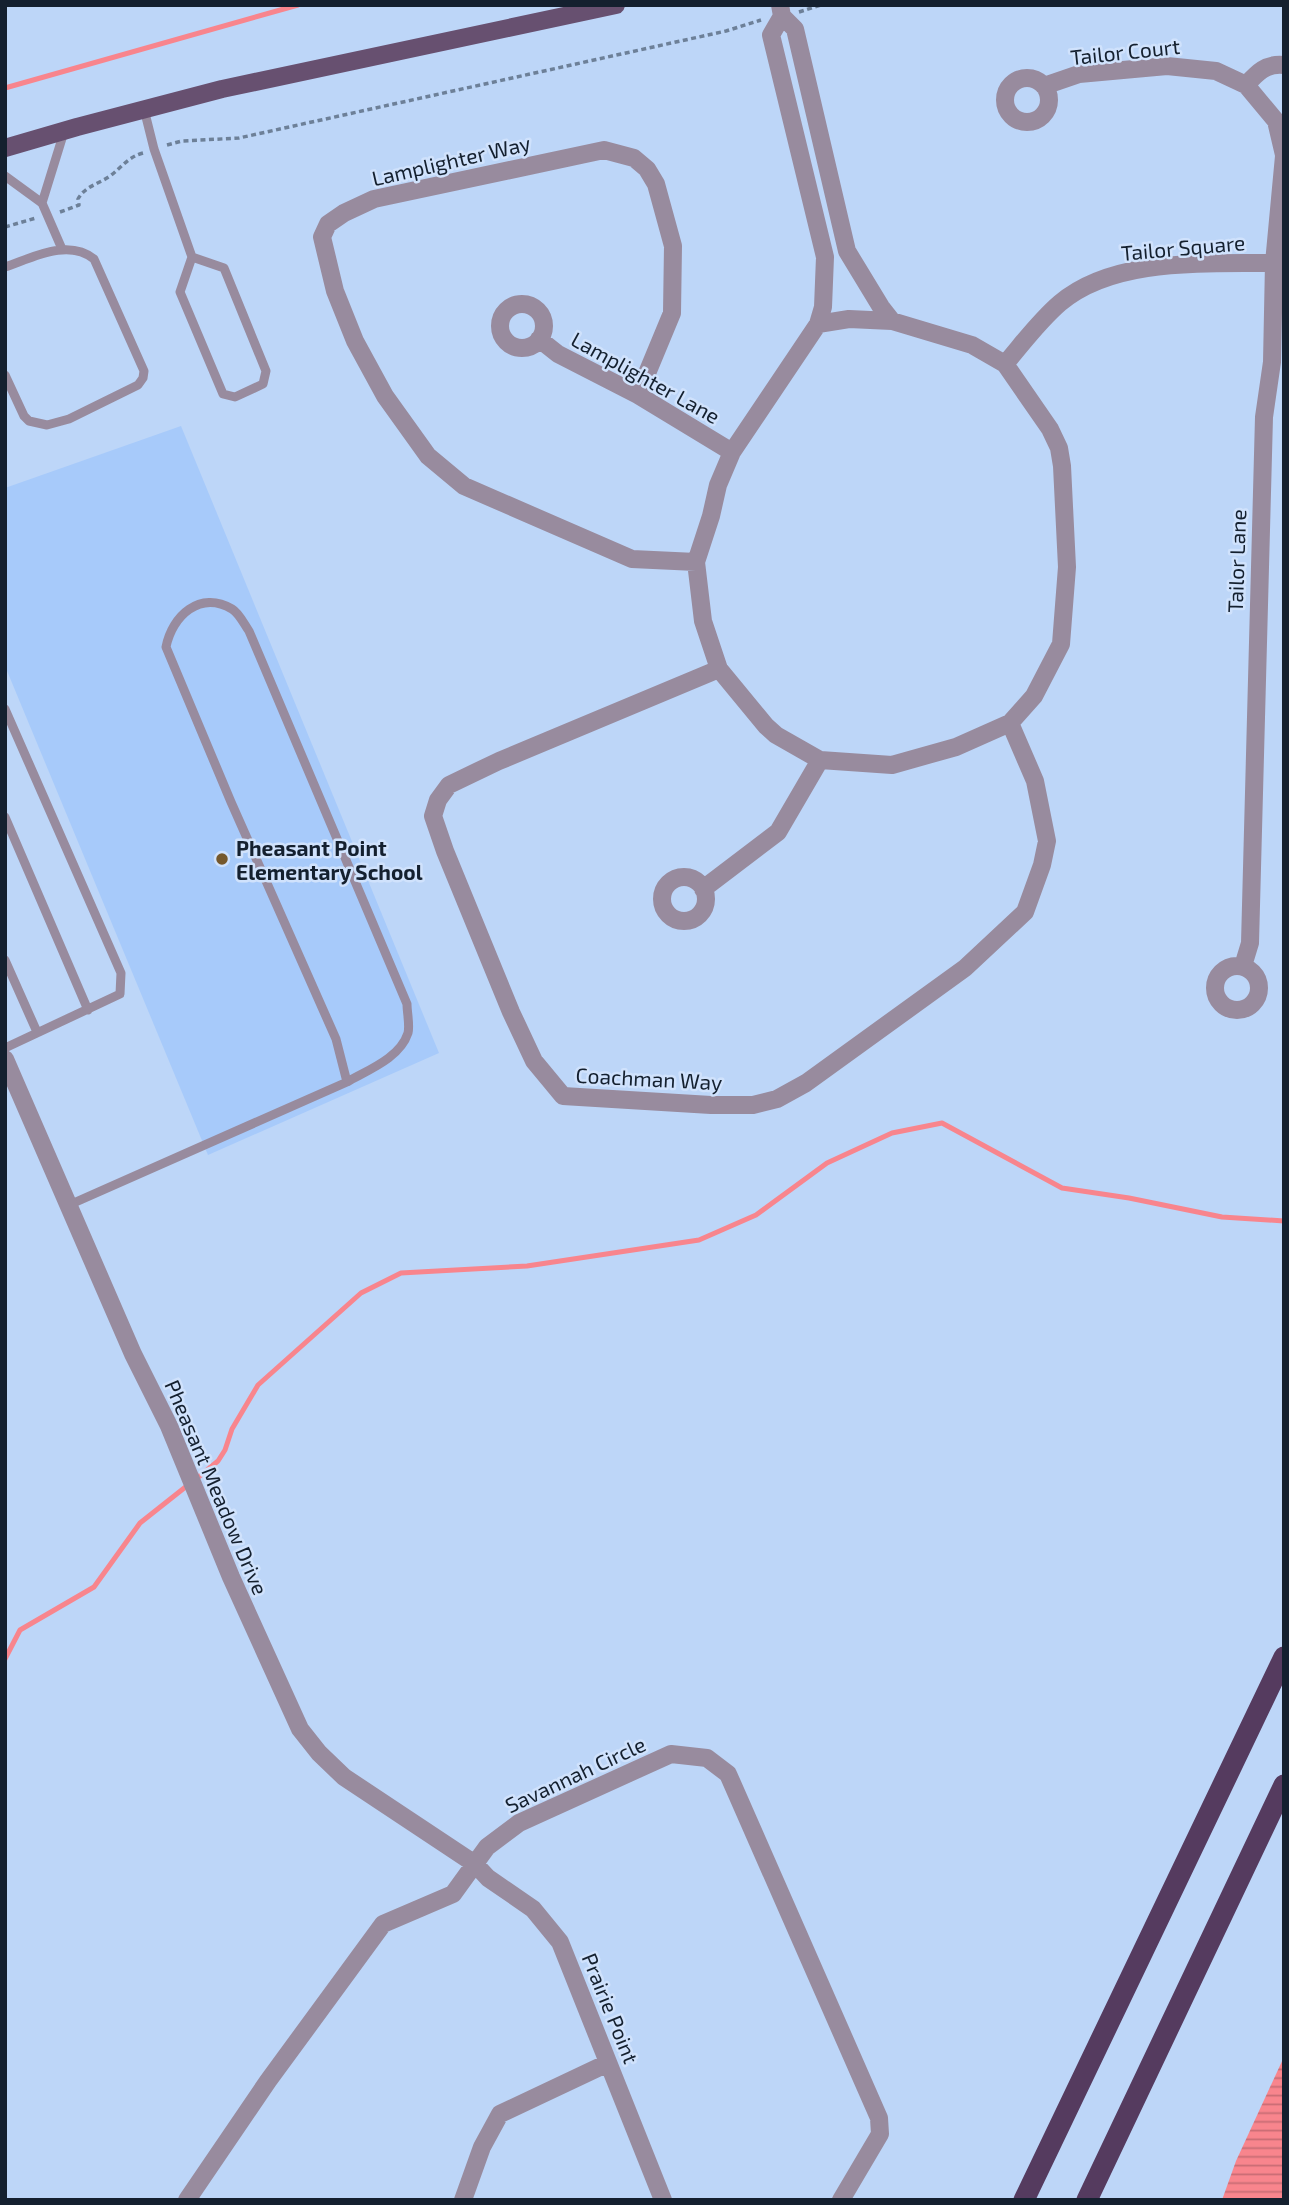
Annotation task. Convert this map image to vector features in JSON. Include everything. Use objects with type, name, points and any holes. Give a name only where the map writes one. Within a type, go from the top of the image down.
[{"type":"highway","points":[[1024,2200],[1284,1657]]},
{"type":"highway","points":[[1087,2200],[1284,1785]]},
{"type":"main road","points":[[5,148],[144,109],[283,76],[616,5]]},
{"type":"street","points":[[781,10],[795,29],[848,251],[892,321]]},
{"type":"street","points":[[781,10],[771,36],[825,257],[823,307],[818,324],[732,452],[718,485],[696,562],[703,621],[719,669],[765,726],[788,743],[821,760],[892,765],[956,747],[1010,723],[1034,696],[1061,644],[1067,567],[1059,448],[1050,429],[1005,364],[972,345],[892,321],[849,319],[818,324]]},
{"type":"street","points":[[1246,85],[1267,67],[1284,65]]},
{"type":"street","name":"Tailor Court","points":[[1044,86],[1079,74],[1167,66],[1216,71],[1246,85]]},
{"type":"street","name":"Tailor Lane","points":[[1242,966],[1250,943],[1263,442],[1272,362],[1273,264],[1284,156],[1280,117],[1246,85]]},
{"type":"street","name":"Lamplighter Way","points":[[638,395],[671,313],[673,246],[656,184],[647,169],[634,158],[604,150],[401,193],[374,199],[328,224],[322,237],[335,291],[355,341],[385,396],[428,456],[464,486],[632,559],[696,562]]},
{"type":"street","points":[[803,169],[826,162]]},
{"type":"street","points":[[825,257],[848,251]]},
{"type":"street","name":"Tailor Square","points":[[1005,364],[1060,303],[1081,288],[1120,272],[1196,264],[1273,264]]},
{"type":"street","name":"Lamplighter Lane","points":[[540,339],[558,354],[638,395],[732,452]]},
{"type":"street","name":"Coachman Way","points":[[719,669],[499,761],[450,785],[438,800],[433,816],[506,1000],[534,1060],[563,1096],[711,1105],[752,1105],[777,1099],[816,1076],[965,968],[1025,912],[1042,865],[1047,842],[1035,781],[1010,723]]},
{"type":"street","points":[[703,888],[778,832],[821,760]]},
{"type":"street","name":"Pheasant Meadow Drive","points":[[5,1059],[133,1354],[169,1426],[300,1729],[319,1754],[344,1777],[475,1864]]},
{"type":"street","name":"Savannah Circle","points":[[187,2200],[268,2081],[383,1924],[453,1894],[487,1847],[519,1823],[671,1754],[707,1758],[728,1774],[879,2118],[880,2134],[841,2200]]},
{"type":"street","name":"Prairie Point","points":[[475,1864],[488,1878],[533,1909],[559,1942],[663,2200]]},
{"type":"street","points":[[463,2200],[482,2147],[500,2114],[608,2063]]},
{"type":"lane","points":[[144,109],[154,149],[192,257],[180,292],[223,394],[235,397],[263,384],[266,371],[224,268],[192,257]]},
{"type":"lane","points":[[42,204],[64,131]]},
{"type":"lane","points":[[5,176],[42,204],[62,248]]},
{"type":"lane","points":[[5,268],[62,248],[89,254],[94,259],[139,357],[144,378],[138,385],[69,419],[47,425],[37,424],[24,416],[5,375]]},
{"type":"lane","points":[[69,1205],[347,1082],[386,1060],[400,1047],[408,1032],[407,1004],[249,631],[234,610],[217,602],[196,604],[181,615],[169,633],[166,647],[336,1039],[347,1082]]},
{"type":"lane","points":[[5,709],[121,973],[120,994],[5,1048]]},
{"type":"lane","points":[[5,817],[88,1010]]},
{"type":"lane","points":[[5,960],[37,1032]]},
{"type":"path","points":[[79,205],[81,193],[107,179],[128,159],[182,141],[239,138],[713,34],[781,10]]},
{"type":"shaded area","name":"Pheasant Point Elementary School","points":[[181,426],[439,1053],[208,1155],[5,666],[5,488]]},
{"type":"shaded area","points":[[1283,2059],[1284,2200],[1222,2200],[1236,2161]]},
{"type":"waterway","points":[[5,88],[298,5]]},
{"type":"waterway","points":[[196,1479],[218,1461],[232,1429],[258,1385],[361,1293],[401,1273],[527,1266],[699,1240],[756,1215],[827,1163],[892,1133],[942,1123],[1062,1188],[1129,1198],[1222,1217],[1284,1221]]},
{"type":"waterway","points":[[5,1659],[20,1630],[94,1587],[140,1523],[188,1485]]},
{"type":"place","name":"Pheasant Point Elementary School","points":[[222,859]]}]
